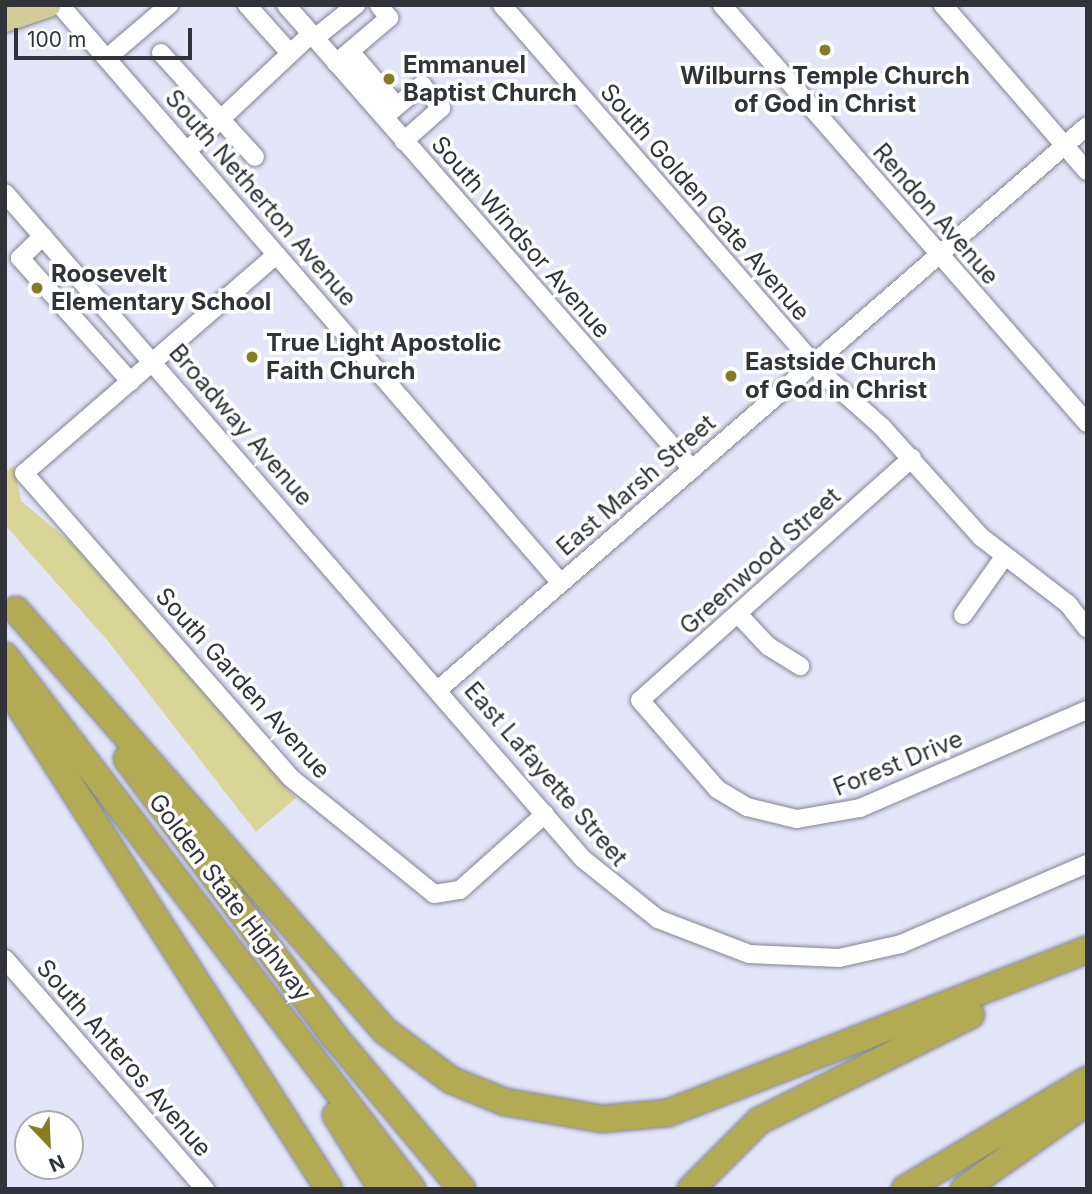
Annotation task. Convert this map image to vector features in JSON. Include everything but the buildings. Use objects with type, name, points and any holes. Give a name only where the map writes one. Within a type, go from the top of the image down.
[{"type":"highway","points":[[11,605],[385,1031],[451,1080],[505,1102],[591,1118],[668,1113],[1087,950]]},
{"type":"highway","name":"Golden State Highway","points":[[11,605],[335,1037],[462,1189]]},
{"type":"highway","name":"Golden State Highway","points":[[5,656],[412,1189]]},
{"type":"highway","points":[[5,683],[329,1189]]},
{"type":"highway","points":[[691,1189],[751,1128],[794,1101],[1087,961]]},
{"type":"highway","points":[[315,1064],[314,1080],[383,1189]]},
{"type":"highway","points":[[905,1189],[1087,1080]]},
{"type":"highway","points":[[964,1189],[1087,1102]]},
{"type":"main road","points":[[5,20],[48,5]]},
{"type":"street","name":"South Netherton Avenue","points":[[60,5],[561,583]]},
{"type":"street","points":[[107,58],[169,5]]},
{"type":"street","points":[[247,5],[290,53]]},
{"type":"street","name":"South Windsor Avenue","points":[[286,5],[313,36],[343,57],[391,112],[404,141],[692,469]]},
{"type":"street","points":[[188,150],[220,123],[290,53],[356,5]]},
{"type":"street","points":[[343,57],[390,18],[379,5]]},
{"type":"street","name":"South Golden Gate Avenue","points":[[502,5],[813,363],[912,458],[1004,557],[1068,604],[1087,628]]},
{"type":"street","name":"Rendon Avenue","points":[[722,5],[1087,423]]},
{"type":"street","points":[[943,5],[1087,172]]},
{"type":"street","points":[[162,53],[220,123],[255,157]]},
{"type":"street","points":[[391,112],[422,85],[441,108],[404,141]]},
{"type":"street","name":"East Marsh Street","points":[[439,689],[1087,126]]},
{"type":"street","name":"Broadway Avenue","points":[[5,193],[439,689]]},
{"type":"street","points":[[43,236],[20,258],[131,382],[276,255]]},
{"type":"street","name":"South Garden Avenue","points":[[131,382],[24,473],[291,778],[434,894],[460,890],[545,814]]},
{"type":"street","name":"Greenwood Street","points":[[640,700],[912,458]]},
{"type":"street","points":[[963,615],[1004,557]]},
{"type":"street","points":[[738,614],[768,646],[800,666]]},
{"type":"street","name":"East Lafayette Street","points":[[439,689],[545,814],[618,892],[658,919],[726,948],[789,959],[839,958],[901,944],[1087,864]]},
{"type":"street","name":"Forest Drive","points":[[640,700],[717,789],[747,807],[797,819],[860,808],[1087,710]]},
{"type":"street","name":"South Anteros Avenue","points":[[5,959],[205,1189]]},
{"type":"shaded area","points":[[14,465],[21,501],[73,544],[296,798],[256,832],[108,641],[5,525],[5,473]]},
{"type":"place","name":"Wilburns Temple Church of God in Christ","points":[[825,50]]},
{"type":"place","name":"Emmanuel Baptist Church","points":[[389,79]]},
{"type":"place","name":"Roosevelt Elementary School","points":[[37,288]]},
{"type":"place","name":"True Light Apostolic Faith Church","points":[[252,357]]},
{"type":"place","name":"Eastside Church of God in Christ","points":[[731,376]]}]
